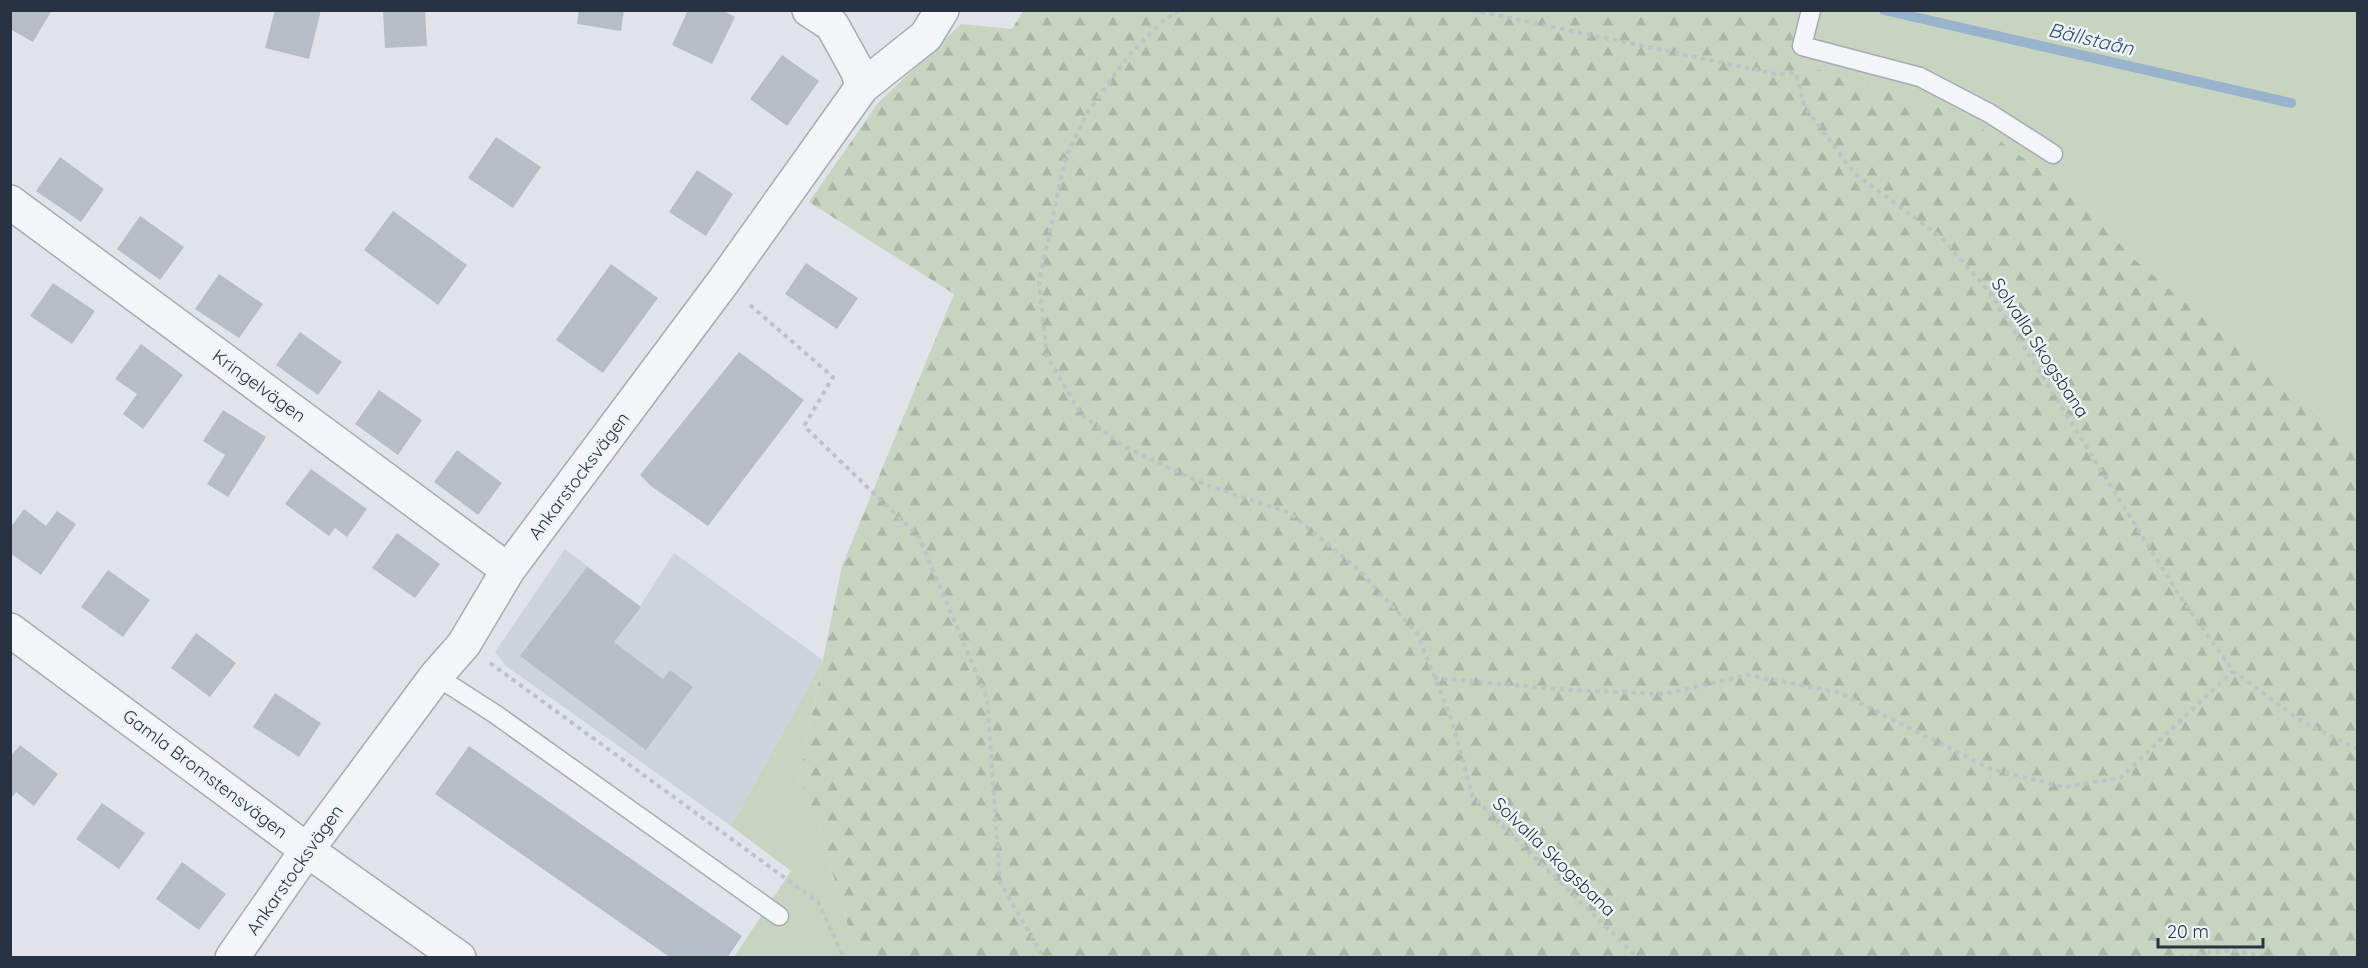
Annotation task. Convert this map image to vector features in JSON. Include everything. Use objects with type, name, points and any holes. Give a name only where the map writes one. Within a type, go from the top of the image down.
[{"type":"street","points":[[809,10],[832,25],[858,72],[862,87]]},
{"type":"street","name":"Ankarstocksvägen","points":[[232,957],[307,850],[436,676],[464,644],[508,570],[723,282],[862,87],[926,36],[942,10]]},
{"type":"street","name":"Kringelvägen","points":[[10,202],[508,570]]},
{"type":"street","name":"Gamla Bromstensvägen","points":[[10,630],[307,850],[459,957]]},
{"type":"lane","points":[[1811,10],[1802,46],[1920,77],[1989,113],[2053,153]]},
{"type":"lane","points":[[436,676],[495,714],[778,916]]},
{"type":"path","name":"Solvalla Skogsbana","points":[[1179,10],[1163,21],[1129,55],[1087,113],[1065,159],[1039,283],[1047,357],[1081,414],[1125,447],[1206,485],[1290,513],[1359,571],[1417,633],[1452,721],[1473,797],[1638,957]]},
{"type":"path","name":"Solvalla Skogsbana","points":[[1472,10],[1776,74],[1796,73],[1804,106],[1854,173],[1940,236],[1989,291],[2180,595],[2233,671],[2301,721],[2358,749]]},
{"type":"path","points":[[723,282],[833,377],[804,426],[919,537],[987,698],[1000,882],[1044,957]]},
{"type":"path","points":[[464,644],[818,902],[844,957]]},
{"type":"path","points":[[1434,678],[1569,690],[1664,694],[1747,675],[1838,692],[1991,770],[2064,788],[2120,778],[2233,671]]},
{"type":"path","points":[[2171,957],[2232,950],[2272,957]]},
{"type":"shaded area","points":[[565,549],[640,606],[674,553],[823,660],[731,826],[506,666],[495,652]]},
{"type":"green space","points":[[1023,11],[1804,11],[1791,61],[1965,116],[2075,195],[2134,259],[2357,447],[2357,957],[861,957],[855,950],[820,829],[799,779],[842,566],[954,294],[809,202],[878,103],[961,24],[1012,29]]},
{"type":"green space","points":[[1804,11],[2357,11],[2357,447],[2134,259],[2075,195],[1965,116],[1790,61]]},
{"type":"green space","points":[[823,660],[799,779],[820,829],[855,950],[861,957],[734,957],[791,871],[731,826]]},
{"type":"building","points":[[10,10],[52,10],[33,42],[10,29]]},
{"type":"building","points":[[275,10],[321,10],[309,59],[265,48]]},
{"type":"building","points":[[383,10],[425,10],[427,46],[385,48]]},
{"type":"building","points":[[579,10],[624,10],[621,31],[577,24]]},
{"type":"building","points":[[688,10],[722,10],[735,17],[712,64],[672,45]]},
{"type":"building","points":[[782,55],[819,81],[787,126],[750,99]]},
{"type":"building","points":[[496,137],[541,167],[513,208],[468,178]]},
{"type":"building","points":[[60,157],[104,189],[81,222],[36,191]]},
{"type":"building","points":[[697,170],[733,194],[706,236],[669,212]]},
{"type":"building","points":[[393,211],[467,265],[438,305],[364,250]]},
{"type":"building","points":[[140,216],[184,247],[160,280],[117,249]]},
{"type":"building","points":[[806,263],[858,298],[837,329],[785,294]]},
{"type":"building","points":[[611,264],[658,298],[603,373],[556,340]]},
{"type":"building","points":[[219,274],[263,304],[239,338],[195,309]]},
{"type":"building","points":[[53,283],[95,311],[72,344],[30,316]]},
{"type":"building","points":[[300,332],[342,362],[318,395],[276,365]]},
{"type":"building","points":[[141,344],[183,375],[143,429],[123,414],[137,394],[115,379]]},
{"type":"building","points":[[739,352],[804,400],[708,526],[651,486],[640,475]]},
{"type":"building","points":[[379,390],[422,420],[398,455],[355,424]]},
{"type":"building","points":[[223,410],[266,437],[228,497],[207,484],[225,455],[203,441]]},
{"type":"building","points":[[457,450],[502,483],[478,515],[434,482]]},
{"type":"building","points":[[311,469],[367,509],[347,537],[335,528],[329,536],[285,504]]},
{"type":"building","points":[[24,509],[46,526],[57,511],[76,524],[41,575],[10,553],[10,528]]},
{"type":"building","points":[[397,533],[440,564],[415,598],[372,568]]},
{"type":"building","points":[[587,567],[641,607],[614,642],[663,679],[670,670],[693,687],[646,750],[520,656]]},
{"type":"building","points":[[108,570],[150,600],[123,637],[81,607]]},
{"type":"building","points":[[196,633],[236,663],[210,697],[171,668]]},
{"type":"building","points":[[275,693],[321,723],[299,757],[253,727]]},
{"type":"building","points":[[20,745],[58,774],[34,806],[16,792],[10,800],[10,757]]},
{"type":"building","points":[[469,746],[742,936],[727,958],[671,958],[435,794]]},
{"type":"building","points":[[102,803],[145,833],[119,869],[76,839]]},
{"type":"building","points":[[182,862],[226,894],[199,930],[156,899]]},
{"type":"waterway","name":"Bällstaån","points":[[1884,10],[2291,103]]}]
